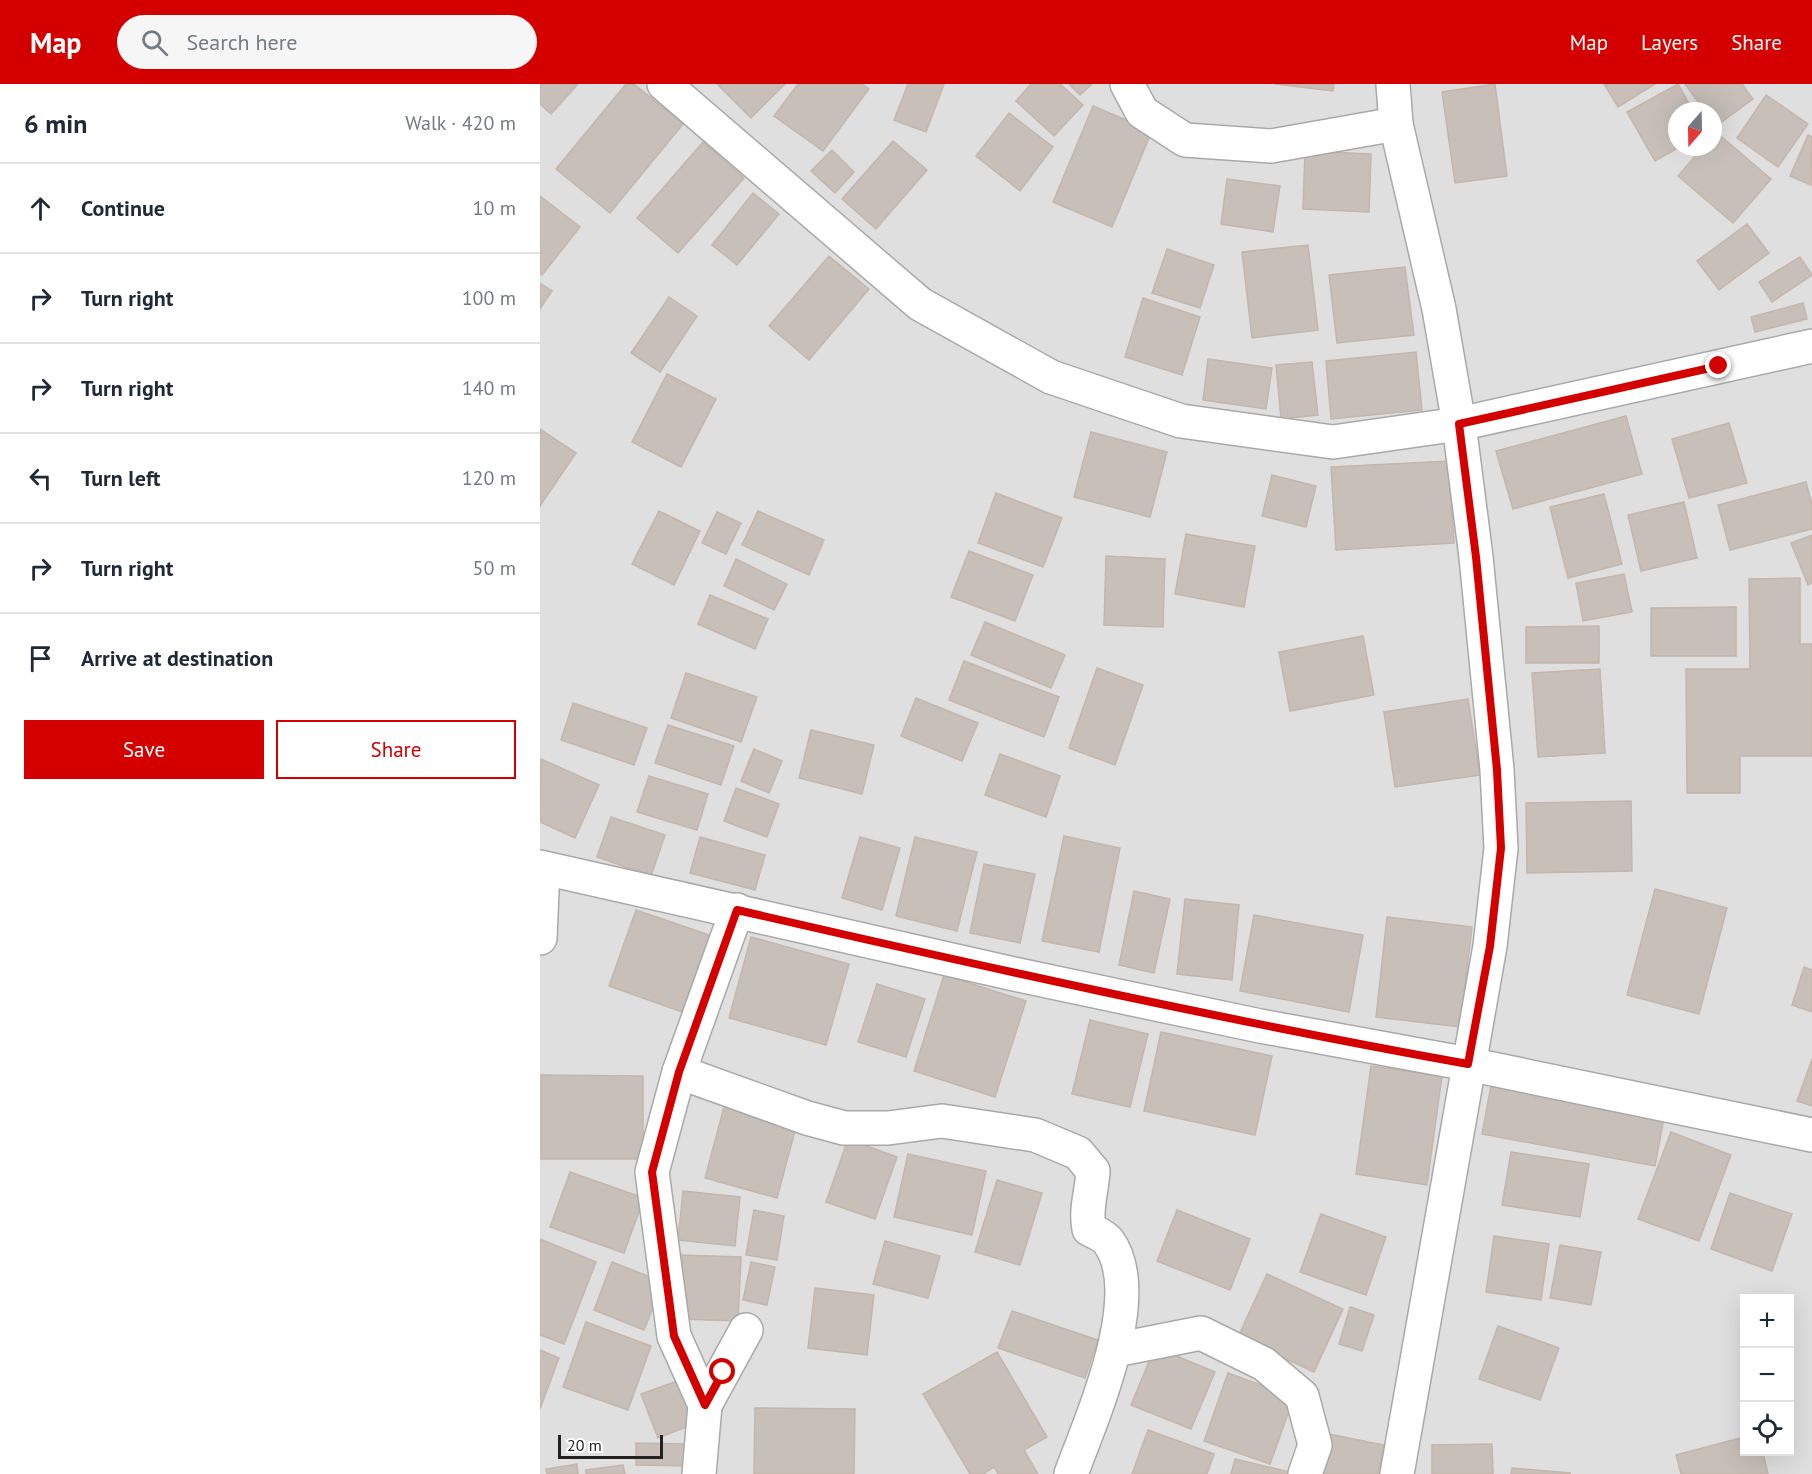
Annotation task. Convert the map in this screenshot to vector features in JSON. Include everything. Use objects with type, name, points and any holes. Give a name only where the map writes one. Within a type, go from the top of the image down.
[{"type":"street","points":[[664,84],[920,304],[1051,377],[1181,421],[1333,442],[1459,424],[1812,346]]},
{"type":"street","points":[[1127,84],[1142,112],[1185,140],[1271,146],[1396,124]]},
{"type":"street","points":[[1393,84],[1396,124],[1439,309],[1459,424],[1477,569],[1497,770],[1501,848],[1490,946],[1397,1474]]},
{"type":"street","points":[[540,938],[541,867],[1260,1026],[1468,1064],[1812,1135]]},
{"type":"street","points":[[705,1405],[674,1336],[652,1172],[679,1072],[737,910]]},
{"type":"street","points":[[679,1072],[807,1118],[844,1128],[888,1128],[942,1121],[1035,1135],[1078,1153],[1093,1171],[1092,1193],[1086,1214],[1089,1228],[1108,1240],[1122,1284],[1115,1350],[1071,1474]]},
{"type":"street","points":[[699,1474],[705,1405],[746,1330]]},
{"type":"street","points":[[1115,1350],[1201,1334],[1264,1364],[1302,1396],[1315,1445],[1305,1474]]},
{"type":"shaded area","points":[[540,84],[1812,84],[1812,1474],[540,1474]]},
{"type":"building","points":[[540,84],[578,84],[551,114],[540,104]]},
{"type":"building","points":[[626,84],[634,84],[683,124],[610,213],[556,169]]},
{"type":"building","points":[[717,84],[785,84],[751,118]]},
{"type":"building","points":[[798,84],[862,84],[869,89],[823,151],[774,116]]},
{"type":"building","points":[[908,84],[944,84],[926,132],[894,120]]},
{"type":"building","points":[[1031,84],[1060,84],[1083,105],[1054,136],[1016,101]]},
{"type":"building","points":[[1069,84],[1092,84],[1080,95]]},
{"type":"building","points":[[1275,84],[1334,84],[1333,91]]},
{"type":"building","points":[[1495,84],[1507,176],[1455,183],[1442,92]]},
{"type":"building","points":[[1604,84],[1655,84],[1618,107]]},
{"type":"building","points":[[1678,84],[1688,102],[1668,102],[1668,154],[1655,161],[1627,112]]},
{"type":"building","points":[[1685,84],[1742,84],[1753,99],[1722,122],[1722,102],[1698,102]]},
{"type":"building","points":[[1766,95],[1808,124],[1778,167],[1737,138]]},
{"type":"building","points":[[1093,106],[1152,131],[1112,227],[1053,202]]},
{"type":"building","points":[[1009,113],[1053,147],[1020,191],[976,156]]},
{"type":"building","points":[[1808,135],[1812,137],[1811,185],[1790,176]]},
{"type":"building","points":[[1722,137],[1771,179],[1733,223],[1678,176],[1695,156],[1722,156]]},
{"type":"building","points":[[893,141],[927,170],[876,229],[842,199]]},
{"type":"building","points":[[703,142],[744,178],[678,253],[637,218]]},
{"type":"building","points":[[832,150],[854,172],[835,193],[811,171]]},
{"type":"building","points":[[1305,151],[1371,154],[1369,212],[1303,209]]},
{"type":"building","points":[[1227,179],[1280,186],[1273,232],[1221,224]]},
{"type":"building","points":[[753,193],[779,214],[737,265],[712,245]]},
{"type":"building","points":[[540,196],[580,227],[542,275],[540,274]]},
{"type":"building","points":[[1747,224],[1769,253],[1719,290],[1697,261]]},
{"type":"building","points":[[1308,245],[1318,330],[1252,338],[1242,252]]},
{"type":"building","points":[[1167,249],[1214,265],[1200,308],[1152,293]]},
{"type":"building","points":[[829,256],[869,289],[809,360],[769,326]]},
{"type":"building","points":[[1800,257],[1812,275],[1772,302],[1759,282]]},
{"type":"building","points":[[1405,267],[1414,335],[1337,343],[1329,275]]},
{"type":"building","points":[[540,283],[552,291],[540,309]]},
{"type":"building","points":[[669,297],[697,316],[660,372],[631,353]]},
{"type":"building","points":[[1143,298],[1200,317],[1182,375],[1125,357]]},
{"type":"building","points":[[1803,303],[1807,319],[1755,332],[1751,317]]},
{"type":"building","points":[[1416,352],[1422,410],[1331,419],[1326,361]]},
{"type":"building","points":[[1208,359],[1272,368],[1266,409],[1203,400]]},
{"type":"building","points":[[1312,362],[1318,415],[1281,419],[1276,365]]},
{"type":"building","points":[[667,374],[716,399],[681,467],[632,442]]},
{"type":"building","points":[[1626,416],[1642,474],[1513,509],[1496,451]]},
{"type":"building","points":[[1729,423],[1747,483],[1689,498],[1672,439]]},
{"type":"building","points":[[540,429],[576,453],[540,506]]},
{"type":"building","points":[[1091,432],[1167,452],[1150,517],[1074,497]]},
{"type":"building","points":[[1449,461],[1454,543],[1336,550],[1331,467]]},
{"type":"building","points":[[1272,475],[1316,486],[1306,527],[1262,516]]},
{"type":"building","points":[[1806,482],[1812,505],[1812,529],[1730,550],[1718,505]]},
{"type":"building","points":[[996,493],[1062,518],[1043,567],[978,543]]},
{"type":"building","points":[[1604,494],[1622,564],[1568,578],[1550,507]]},
{"type":"building","points":[[1684,502],[1697,558],[1641,571],[1628,515]]},
{"type":"building","points":[[659,511],[700,531],[674,585],[632,564]]},
{"type":"building","points":[[758,511],[824,540],[809,575],[742,545]]},
{"type":"building","points":[[717,512],[741,523],[726,554],[702,543]]},
{"type":"building","points":[[1186,534],[1255,546],[1244,607],[1175,594]]},
{"type":"building","points":[[1812,535],[1812,583],[1808,585],[1791,543]]},
{"type":"building","points":[[969,551],[1033,575],[1015,621],[951,597]]},
{"type":"building","points":[[1106,556],[1165,559],[1163,627],[1104,625]]},
{"type":"building","points":[[736,559],[787,584],[774,610],[724,586]]},
{"type":"building","points":[[1624,574],[1632,612],[1583,621],[1576,583]]},
{"type":"building","points":[[1800,578],[1800,644],[1812,644],[1812,756],[1740,756],[1740,793],[1687,793],[1686,669],[1750,669],[1749,579]]},
{"type":"building","points":[[710,595],[768,619],[755,649],[698,624]]},
{"type":"building","points":[[1736,607],[1736,656],[1651,656],[1651,608]]},
{"type":"building","points":[[985,622],[1065,655],[1051,688],[971,655]]},
{"type":"building","points":[[1599,626],[1599,663],[1526,663],[1526,627]]},
{"type":"building","points":[[1363,636],[1374,695],[1290,711],[1279,652]]},
{"type":"building","points":[[964,661],[1059,697],[1044,737],[949,700]]},
{"type":"building","points":[[1097,668],[1143,685],[1115,765],[1069,748]]},
{"type":"building","points":[[1600,669],[1605,753],[1538,757],[1532,673]]},
{"type":"building","points":[[686,673],[757,697],[741,742],[671,718]]},
{"type":"building","points":[[916,698],[978,723],[962,761],[901,736]]},
{"type":"building","points":[[1468,699],[1480,775],[1395,787],[1384,712]]},
{"type":"building","points":[[573,703],[647,728],[634,765],[561,740]]},
{"type":"building","points":[[668,725],[734,746],[721,785],[655,763]]},
{"type":"building","points":[[811,730],[874,745],[862,794],[799,778]]},
{"type":"building","points":[[754,749],[782,761],[769,793],[741,781]]},
{"type":"building","points":[[1000,754],[1060,776],[1046,817],[985,795]]},
{"type":"building","points":[[541,759],[599,785],[575,838],[540,822]]},
{"type":"building","points":[[649,776],[708,794],[697,830],[637,812]]},
{"type":"building","points":[[736,788],[779,804],[767,837],[724,821]]},
{"type":"building","points":[[1631,801],[1632,871],[1527,873],[1526,803]]},
{"type":"building","points":[[611,817],[665,835],[651,876],[597,857]]},
{"type":"building","points":[[1064,836],[1120,848],[1099,952],[1042,941]]},
{"type":"building","points":[[700,837],[765,855],[755,890],[690,873]]},
{"type":"building","points":[[860,837],[900,848],[882,910],[842,898]]},
{"type":"building","points":[[915,837],[977,852],[957,931],[896,916]]},
{"type":"building","points":[[984,864],[1035,874],[1020,943],[970,933]]},
{"type":"building","points":[[1655,889],[1727,908],[1699,1014],[1627,995]]},
{"type":"building","points":[[1134,891],[1170,899],[1154,973],[1119,965]]},
{"type":"building","points":[[1185,899],[1239,905],[1232,980],[1177,974]]},
{"type":"building","points":[[636,910],[715,937],[688,1014],[609,986]]},
{"type":"building","points":[[1254,915],[1363,935],[1349,1012],[1240,991]]},
{"type":"building","points":[[1387,917],[1472,927],[1460,1027],[1376,1017]]},
{"type":"building","points":[[751,937],[849,964],[826,1045],[729,1018]]},
{"type":"building","points":[[1804,967],[1812,970],[1812,1012],[1792,1005]]},
{"type":"building","points":[[944,975],[1026,1001],[995,1097],[914,1071]]},
{"type":"building","points":[[877,984],[925,999],[906,1057],[858,1042]]},
{"type":"building","points":[[1090,1020],[1148,1034],[1130,1107],[1072,1094]]},
{"type":"building","points":[[1161,1032],[1272,1056],[1255,1135],[1144,1111]]},
{"type":"building","points":[[1812,1059],[1812,1106],[1797,1101]]},
{"type":"building","points":[[1371,1066],[1442,1076],[1427,1185],[1356,1174]]},
{"type":"building","points":[[541,1075],[643,1076],[643,1159],[541,1159]]},
{"type":"building","points":[[1491,1086],[1664,1118],[1655,1166],[1482,1134]]},
{"type":"building","points":[[727,1096],[799,1116],[777,1198],[705,1178]]},
{"type":"building","points":[[1671,1132],[1731,1155],[1699,1241],[1638,1219]]},
{"type":"building","points":[[848,1139],[897,1157],[875,1219],[826,1202]]},
{"type":"building","points":[[1511,1152],[1589,1164],[1580,1217],[1502,1205]]},
{"type":"building","points":[[908,1154],[986,1171],[972,1235],[894,1217]]},
{"type":"building","points":[[570,1172],[644,1198],[624,1253],[550,1227]]},
{"type":"building","points":[[997,1180],[1042,1193],[1020,1265],[975,1252]]},
{"type":"building","points":[[683,1191],[740,1197],[735,1246],[678,1240]]},
{"type":"building","points":[[1730,1193],[1792,1214],[1772,1271],[1711,1249]]},
{"type":"building","points":[[754,1210],[784,1216],[777,1260],[746,1255]]},
{"type":"building","points":[[1177,1210],[1250,1239],[1230,1290],[1157,1261]]},
{"type":"building","points":[[1321,1214],[1386,1237],[1366,1295],[1300,1272]]},
{"type":"building","points":[[1494,1236],[1549,1244],[1541,1300],[1486,1292]]},
{"type":"building","points":[[540,1239],[596,1262],[564,1344],[540,1335]]},
{"type":"building","points":[[885,1241],[940,1256],[928,1298],[873,1284]]},
{"type":"building","points":[[1560,1245],[1601,1252],[1591,1305],[1550,1298]]},
{"type":"building","points":[[682,1255],[741,1257],[738,1321],[679,1319]]},
{"type":"building","points":[[612,1262],[663,1282],[644,1330],[594,1310]]},
{"type":"building","points":[[751,1262],[775,1267],[767,1305],[743,1300]]},
{"type":"building","points":[[1267,1274],[1343,1309],[1314,1372],[1238,1337]]},
{"type":"building","points":[[815,1288],[874,1295],[867,1355],[808,1348]]},
{"type":"building","points":[[1350,1307],[1374,1315],[1362,1351],[1339,1344]]},
{"type":"building","points":[[1012,1311],[1098,1340],[1085,1378],[998,1348]]},
{"type":"building","points":[[586,1322],[651,1346],[628,1410],[563,1387]]},
{"type":"building","points":[[1498,1326],[1559,1348],[1540,1400],[1479,1379]]},
{"type":"building","points":[[1155,1347],[1215,1372],[1191,1429],[1131,1405]]},
{"type":"building","points":[[540,1350],[559,1358],[540,1409]]},
{"type":"building","points":[[997,1352],[1047,1437],[1024,1450],[1038,1474],[998,1474],[994,1467],[983,1474],[970,1474],[923,1394]]},
{"type":"building","points":[[1228,1373],[1294,1397],[1270,1464],[1204,1441]]},
{"type":"building","points":[[680,1380],[696,1423],[658,1438],[641,1394]]},
{"type":"building","points":[[755,1408],[855,1409],[854,1474],[754,1474]]},
{"type":"building","points":[[1148,1430],[1214,1454],[1207,1474],[1132,1474]]},
{"type":"building","points":[[1324,1433],[1384,1445],[1378,1474],[1316,1474]]},
{"type":"building","points":[[1740,1438],[1740,1456],[1764,1456],[1768,1474],[1681,1474],[1676,1455]]},
{"type":"building","points":[[636,1443],[692,1444],[692,1466],[636,1465]]},
{"type":"building","points":[[1492,1444],[1493,1474],[1432,1474],[1432,1445]]},
{"type":"building","points":[[1235,1459],[1294,1473],[1294,1474],[1231,1474]]},
{"type":"building","points":[[577,1464],[578,1474],[547,1474],[546,1469]]},
{"type":"building","points":[[623,1465],[625,1474],[586,1474],[586,1470]]},
{"type":"building","points":[[1512,1468],[1570,1473],[1570,1474],[1511,1474]]},
{"type":"route","points":[[723,1372],[705,1405],[674,1336],[652,1172],[679,1072],[737,910],[1014,974],[1260,1026],[1468,1064],[1490,946],[1501,848],[1497,770],[1476,557],[1459,424],[1719,366]]}]
